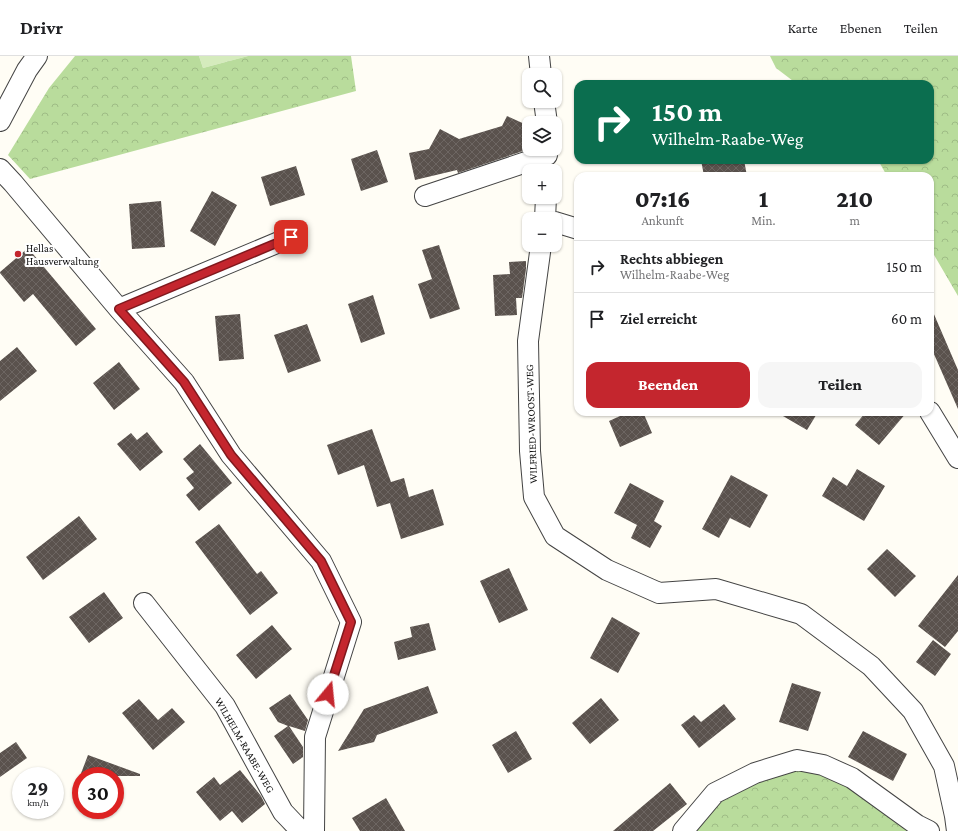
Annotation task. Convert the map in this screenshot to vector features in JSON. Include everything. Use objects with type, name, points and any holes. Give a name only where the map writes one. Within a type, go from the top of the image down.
[{"type":"street","points":[[0,121],[37,56]]},
{"type":"street","points":[[539,56],[540,68]]},
{"type":"street","points":[[425,196],[547,158]]},
{"type":"street","points":[[0,169],[18,188],[119,309],[184,382],[231,455],[321,561],[351,622],[315,737],[314,831]]},
{"type":"street","points":[[562,224],[574,228]]},
{"type":"street","points":[[119,309],[291,237]]},
{"type":"street","name":"WILFRIED-WROOST-WEG","points":[[540,252],[528,341],[530,451],[534,497],[555,536],[607,570],[659,593],[716,589],[801,614],[807,618],[871,666],[913,711],[944,766],[957,831]]},
{"type":"street","points":[[932,416],[958,458]]},
{"type":"street","name":"WILHELM-RAABE-WEG","points":[[144,603],[226,706],[283,812],[301,831]]},
{"type":"street","points":[[683,831],[715,793],[755,773],[797,760],[824,765],[852,778],[916,825],[929,831]]},
{"type":"green space","points":[[75,56],[199,56],[203,68],[248,56],[351,56],[356,91],[30,179],[8,155],[49,88]]},
{"type":"green space","points":[[199,56],[248,56],[203,68]]},
{"type":"green space","points":[[770,56],[958,56],[958,296],[934,255],[934,172],[885,172],[880,164],[934,164],[934,80],[792,80],[776,68]]},
{"type":"green space","points":[[823,765],[929,831],[683,831],[755,773]]},
{"type":"building","points":[[507,116],[522,123],[522,151],[458,173],[457,170],[415,180],[409,153],[429,149],[440,129],[459,139],[502,126]]},
{"type":"building","points":[[377,150],[388,182],[361,191],[351,159]]},
{"type":"building","points":[[702,164],[745,164],[746,172],[703,172]]},
{"type":"building","points":[[296,166],[305,195],[270,206],[261,177]]},
{"type":"building","points":[[212,191],[237,205],[215,246],[190,231]]},
{"type":"building","points":[[161,201],[165,247],[132,249],[129,204]]},
{"type":"building","points":[[439,245],[460,309],[430,319],[418,284],[432,279],[422,250]]},
{"type":"building","points":[[28,248],[96,329],[76,346],[33,294],[24,302],[0,273]]},
{"type":"building","points":[[526,261],[522,298],[516,298],[517,315],[495,316],[493,275],[510,274],[509,262]]},
{"type":"building","points":[[373,295],[385,334],[361,343],[348,304]]},
{"type":"building","points":[[240,314],[244,359],[219,361],[215,316]]},
{"type":"building","points":[[934,314],[958,370],[958,409],[934,354]]},
{"type":"building","points":[[307,324],[321,361],[288,373],[274,335]]},
{"type":"building","points":[[17,347],[37,371],[0,401],[0,361]]},
{"type":"building","points":[[119,362],[140,389],[114,410],[93,383]]},
{"type":"building","points":[[620,416],[645,416],[652,433],[620,447],[609,421]]},
{"type":"building","points":[[783,416],[816,416],[807,430]]},
{"type":"building","points":[[863,416],[904,416],[879,445],[855,425]]},
{"type":"building","points":[[372,429],[391,482],[404,478],[409,497],[433,489],[444,525],[401,539],[390,503],[377,507],[364,465],[338,475],[327,445]]},
{"type":"building","points":[[147,432],[163,452],[140,471],[117,444],[131,433],[137,440]]},
{"type":"building","points":[[200,444],[232,483],[199,511],[186,495],[194,488],[186,478],[194,472],[183,459]]},
{"type":"building","points":[[857,469],[885,486],[864,521],[822,496],[833,477],[847,486]]},
{"type":"building","points":[[731,475],[768,495],[750,528],[730,518],[719,538],[702,529]]},
{"type":"building","points":[[630,483],[664,501],[654,521],[662,526],[650,548],[631,538],[637,525],[614,513]]},
{"type":"building","points":[[79,516],[97,539],[43,580],[26,557]]},
{"type":"building","points":[[219,524],[257,574],[261,571],[278,593],[250,615],[195,542]]},
{"type":"building","points":[[887,549],[916,576],[895,597],[867,569]]},
{"type":"building","points":[[509,568],[528,610],[499,623],[480,581]]},
{"type":"building","points":[[958,575],[958,631],[945,647],[918,626]]},
{"type":"building","points":[[104,592],[123,618],[89,643],[69,617]]},
{"type":"building","points":[[612,617],[640,633],[618,673],[590,658]]},
{"type":"building","points":[[429,623],[436,650],[398,660],[394,642],[412,637],[410,627]]},
{"type":"building","points":[[272,625],[292,649],[256,679],[236,655]]},
{"type":"building","points":[[933,640],[951,654],[935,676],[916,662]]},
{"type":"building","points":[[792,683],[821,692],[808,731],[779,722]]},
{"type":"building","points":[[428,686],[438,713],[377,735],[374,742],[338,751],[364,709]]},
{"type":"building","points":[[290,694],[308,720],[305,731],[289,726],[303,747],[303,757],[293,764],[274,736],[288,726],[278,722],[269,708]]},
{"type":"building","points":[[601,698],[619,720],[590,744],[572,723]]},
{"type":"building","points":[[139,699],[158,720],[172,708],[185,722],[153,750],[122,713]]},
{"type":"building","points":[[724,704],[736,719],[699,748],[681,725],[694,715],[701,722]]},
{"type":"building","points":[[516,731],[532,759],[508,773],[492,745]]},
{"type":"building","points":[[863,731],[907,754],[893,781],[848,757]]},
{"type":"building","points":[[16,742],[27,758],[12,767],[0,777],[0,753]]},
{"type":"building","points":[[88,755],[121,767],[83,767]]},
{"type":"building","points":[[124,768],[140,774],[140,776],[124,776]]},
{"type":"building","points":[[240,770],[261,796],[265,804],[242,823],[232,811],[220,821],[196,792],[214,777],[220,785]]},
{"type":"building","points":[[670,783],[687,804],[653,831],[613,831]]},
{"type":"building","points":[[386,798],[405,831],[360,831],[352,818]]},
{"type":"place","name":"Hellas Hausverwaltung","points":[[18,254]]},
{"type":"route","points":[[291,237],[119,309],[184,382],[231,455],[321,561],[351,622],[328,694]]}]
